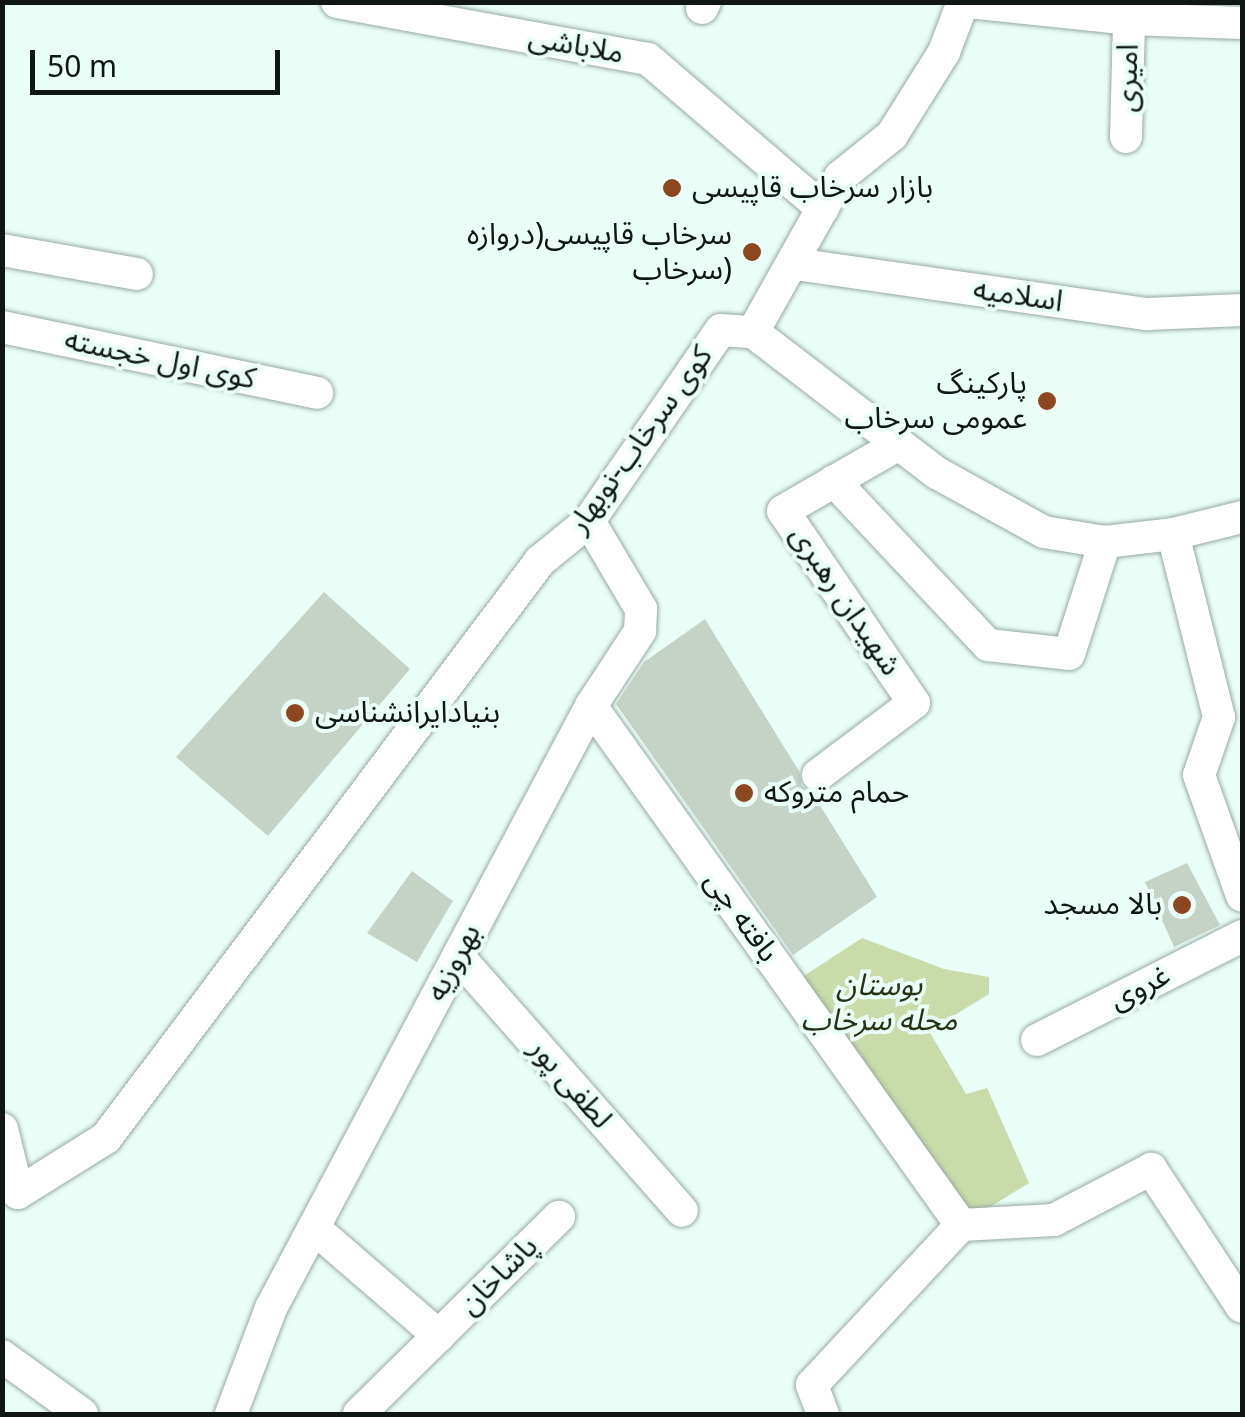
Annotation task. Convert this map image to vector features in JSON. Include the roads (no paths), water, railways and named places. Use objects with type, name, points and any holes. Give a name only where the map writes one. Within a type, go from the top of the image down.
[{"type":"street","name":"ملاباشی","points":[[337,2],[648,60],[823,210]]},
{"type":"street","name":"کوی سرخاب-نوبهار","points":[[10,1192],[106,1138],[540,561],[589,521],[721,330],[753,332],[795,264],[840,177],[892,135],[944,52],[966,2]]},
{"type":"street","points":[[966,2],[1129,19],[1242,23]]},
{"type":"street","name":"امیری","points":[[1126,137],[1129,19]]},
{"type":"street","points":[[2,250],[137,274]]},
{"type":"street","name":"اسلامیه","points":[[795,264],[1148,314],[1242,310]]},
{"type":"street","name":"کوی اول خجسته","points":[[2,327],[317,393]]},
{"type":"street","points":[[753,332],[937,473],[1044,532],[1105,542],[1173,534],[1242,518]]},
{"type":"street","name":"شهیدان رهبری","points":[[818,774],[914,703],[783,511],[899,444]]},
{"type":"street","points":[[834,481],[988,645],[1069,654],[1105,542]]},
{"type":"street","name":"بهروزیه","points":[[231,1414],[271,1308],[591,706],[640,631],[641,609],[589,521]]},
{"type":"street","points":[[1173,534],[1219,717],[1199,775],[1242,896]]},
{"type":"street","name":"بافته چی","points":[[591,706],[962,1225]]},
{"type":"street","name":"غروی","points":[[1037,1040],[1242,936]]},
{"type":"street","name":"لطفی پور","points":[[458,956],[682,1212]]},
{"type":"street","points":[[2,1129],[10,1192]]},
{"type":"street","points":[[824,1414],[812,1385],[962,1225],[1054,1220],[1151,1169],[1242,1307]]},
{"type":"street","name":"پاشاخان","points":[[360,1414],[558,1217]]},
{"type":"street","name":"پاشاخان","points":[[314,1228],[439,1336]]},
{"type":"street","points":[[2,1356],[82,1414]]},
{"type":"place","name":"بازار سرخاب قاپیسی","points":[[672,188]]},
{"type":"place","name":"سرخاب قاپیسی(دروازه سرخاب)","points":[[752,252]]},
{"type":"place","name":"پارکینگ عمومی سرخاب","points":[[1047,401]]},
{"type":"place","name":"بنیادایرانشناسی","points":[[295,713]]},
{"type":"place","name":"حمام متروکه","points":[[744,793]]},
{"type":"place","name":"بالا مسجد","points":[[1182,905]]},
{"type":"park label","name":"بوستان محله سرخاب","points":[[879,1003]]}]
